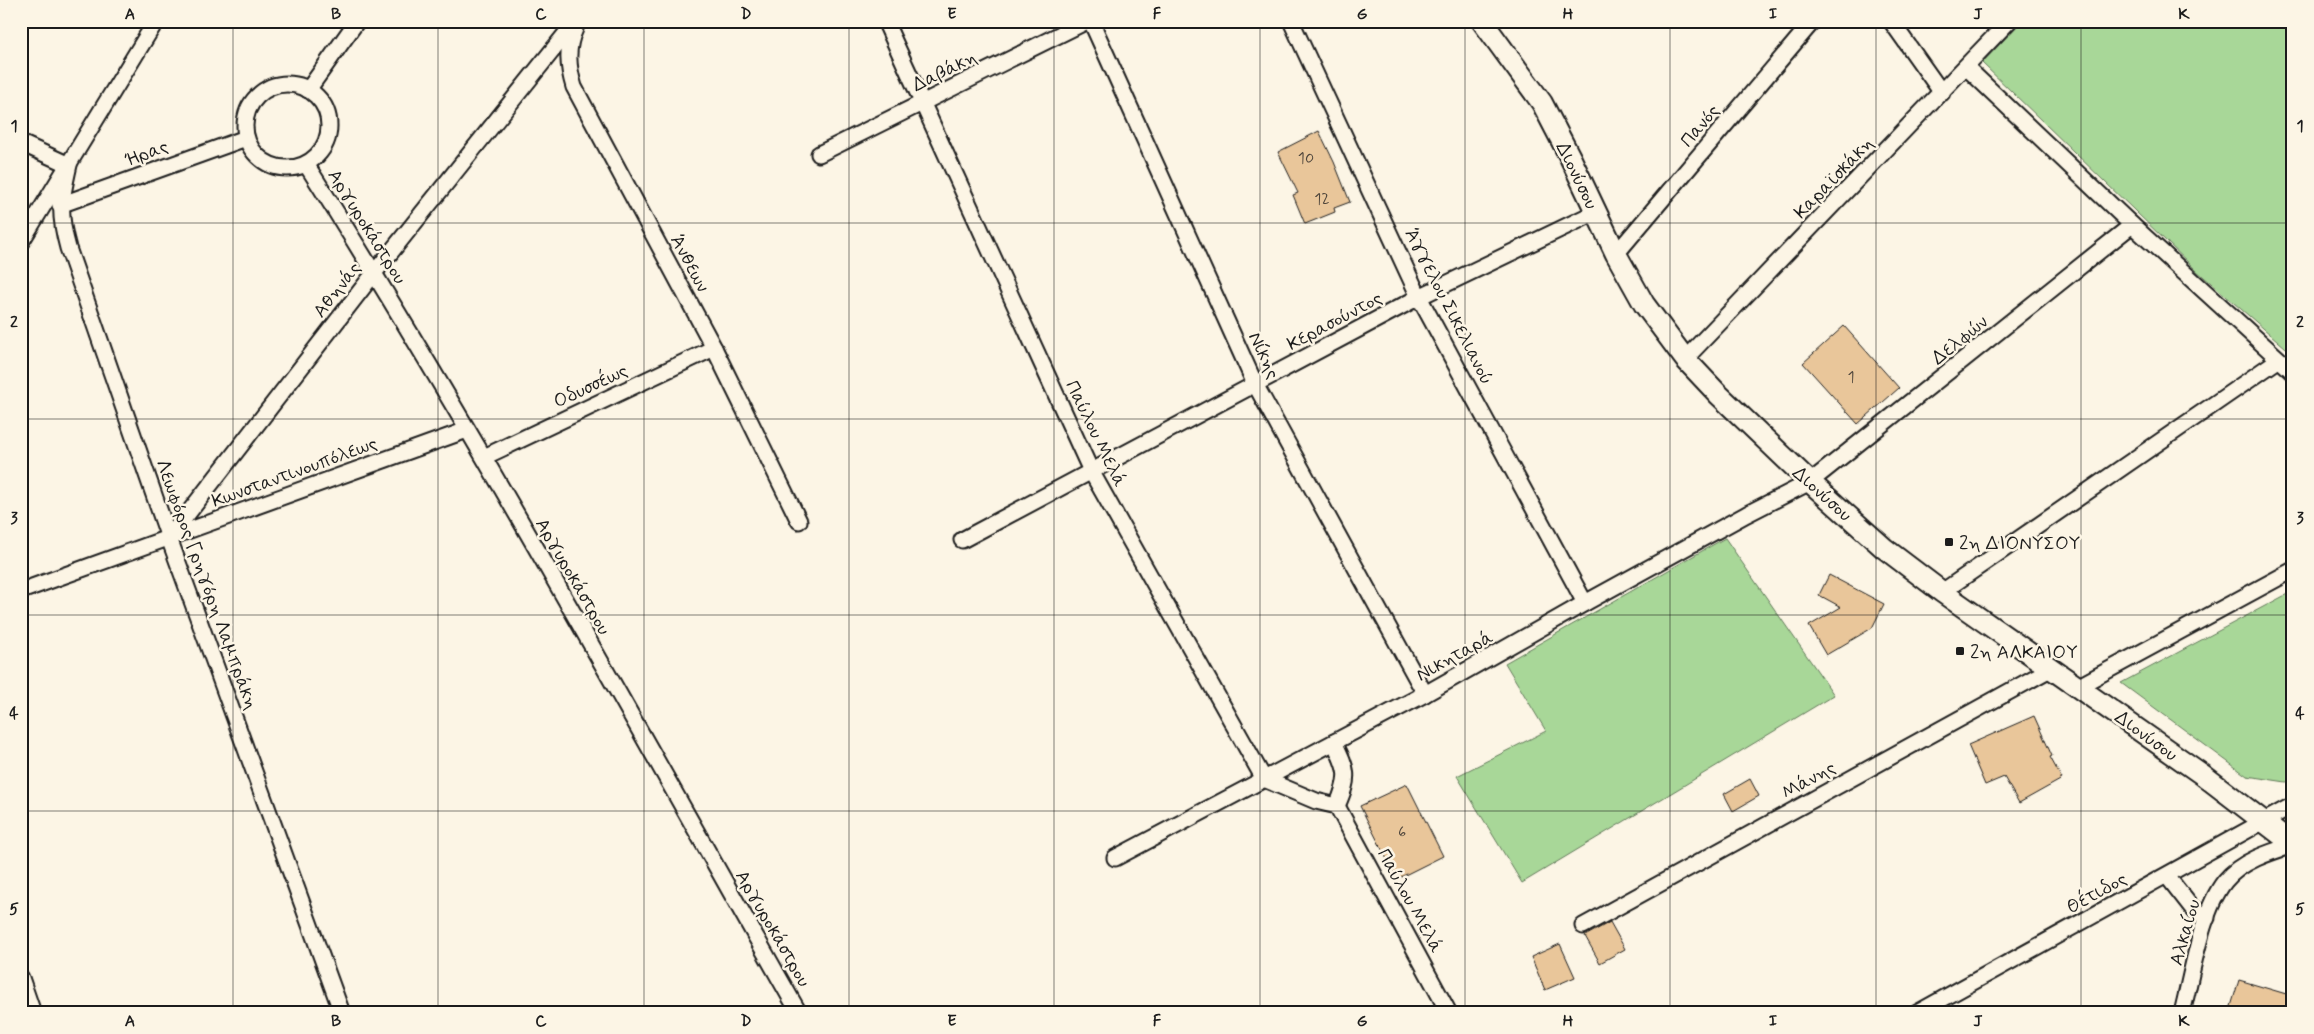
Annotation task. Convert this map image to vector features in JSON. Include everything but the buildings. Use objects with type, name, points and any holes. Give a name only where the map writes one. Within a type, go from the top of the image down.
[{"type":"main road","name":"Διονύσου","points":[[1482,21],[1542,103],[1616,254],[1644,304],[1685,359],[1810,482],[1884,548],[1942,592],[2079,686],[2203,775],[2293,845]]},
{"type":"street","points":[[21,242],[156,21]]},
{"type":"street","points":[[308,90],[357,21]]},
{"type":"street","name":"Αθηνάς","points":[[169,538],[375,272],[577,21]]},
{"type":"street","name":"Άνθεων","points":[[577,21],[569,43],[570,73],[574,87],[714,348],[799,521]]},
{"type":"street","name":"Παύλου Μελά","points":[[885,21],[1091,471],[1264,779]]},
{"type":"street","name":"Δαβάκη","points":[[819,154],[1087,21]]},
{"type":"street","name":"Νίκης","points":[[1091,21],[1256,384],[1425,694]]},
{"type":"street","name":"Άγγελου Σικελιανού","points":[[1292,21],[1419,298],[1585,603]]},
{"type":"street","name":"Πανός","points":[[1616,254],[1813,21]]},
{"type":"street","points":[[1890,21],[1942,93]]},
{"type":"street","name":"Καραϊσκάκη","points":[[1685,359],[2009,21]]},
{"type":"street","points":[[1966,67],[2132,224],[2293,372]]},
{"type":"street","points":[[286,84],[308,90],[317,96],[324,106],[329,127],[323,149],[306,164],[294,168],[270,165],[259,159],[246,138],[244,127],[248,111],[256,97],[265,90],[286,84]]},
{"type":"street","name":"Ήρας","points":[[60,204],[246,138]]},
{"type":"street","points":[[21,143],[69,164]]},
{"type":"street","name":"Λεωφόρος Γρηγόρη Λαμπράκη","points":[[69,164],[60,204],[63,232],[68,248],[169,538],[342,1013]]},
{"type":"street","name":"Αργυροκάστρου","points":[[306,164],[375,272],[484,457],[799,1013]]},
{"type":"street","name":"Κερασούντος","points":[[962,540],[1419,298],[1596,212]]},
{"type":"street","name":"Δελφών","points":[[1810,482],[2132,224]]},
{"type":"street","name":"Οδυσσέως","points":[[484,457],[714,348]]},
{"type":"street","points":[[1942,592],[2278,360]]},
{"type":"street","name":"Κωνσταντινουπόλεως","points":[[21,591],[467,430]]},
{"type":"street","name":"Νικηταρά","points":[[1115,858],[1425,694],[1585,603],[1747,514],[1810,482]]},
{"type":"street","points":[[2079,686],[2293,570]]},
{"type":"street","name":"Μάνης","points":[[1583,926],[2052,668]]},
{"type":"street","points":[[1264,779],[1316,800],[1337,806],[1345,788],[1346,768],[1334,742]]},
{"type":"street","name":"Θέτιδος","points":[[1917,1013],[2167,876],[2262,820],[2293,805]]},
{"type":"street","name":"Παύλου Μελά","points":[[1337,806],[1449,1013]]},
{"type":"street","name":"Αλκαίου","points":[[2182,1013],[2207,918],[2215,896],[2232,874],[2270,852],[2293,845]]},
{"type":"street","points":[[2167,876],[2192,908],[2207,918]]},
{"type":"street","points":[[21,978],[33,1013]]},
{"type":"green space","points":[[2022,21],[2293,21],[2293,354],[2197,271],[1982,63]]},
{"type":"green space","points":[[1725,538],[1834,695],[1522,883],[1457,776],[1546,731],[1505,663]]},
{"type":"green space","points":[[2293,591],[2293,781],[2286,782],[2247,776],[2121,683]]},
{"type":"place","name":"2η ΔΙΟΝΥΣΟΥ","points":[[1949,542]]},
{"type":"place","name":"2η ΑΛΚΑΙΟΥ","points":[[1960,651]]}]
